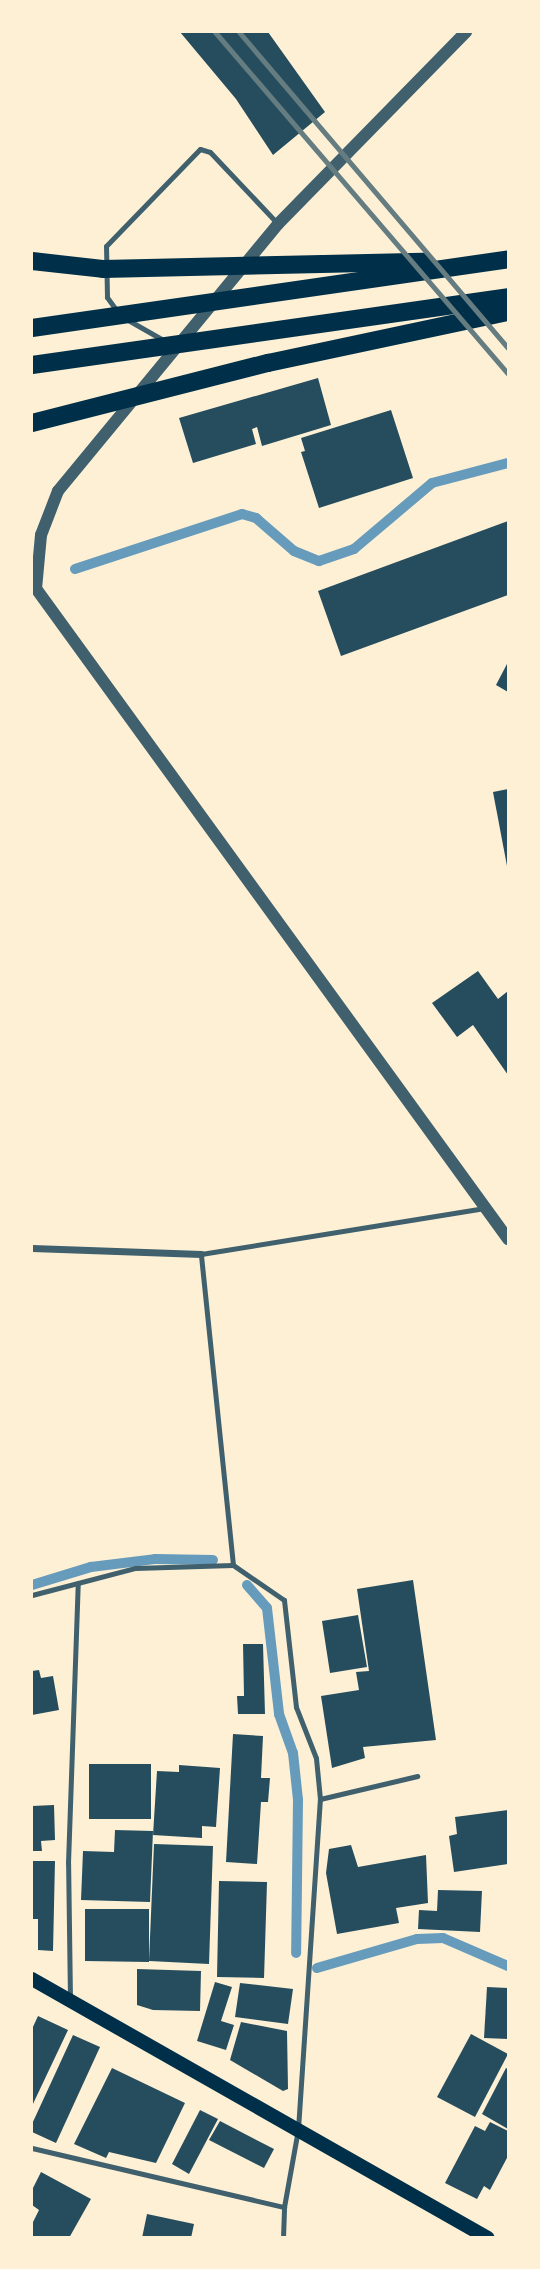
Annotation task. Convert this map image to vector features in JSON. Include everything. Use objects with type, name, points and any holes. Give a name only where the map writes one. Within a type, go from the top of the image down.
[{"type":"main road","points":[[32,261],[103,269],[502,260]]},
{"type":"main road","points":[[32,328],[502,260]]},
{"type":"main road","points":[[32,365],[509,297]]},
{"type":"main road","points":[[32,423],[268,363],[509,312]]},
{"type":"main road","points":[[32,1979],[485,2237]]},
{"type":"street","points":[[466,32],[278,224],[58,491],[41,536],[33,589],[508,1238]]},
{"type":"street","points":[[32,1248],[201,1254]]},
{"type":"lane","points":[[177,347],[133,324],[107,297],[106,246],[206,147],[278,224]]},
{"type":"lane","points":[[233,1565],[201,1254],[486,1208]]},
{"type":"lane","points":[[32,1595],[135,1568],[233,1565],[284,1601],[296,1707],[316,1758],[320,1800],[298,2129],[284,2207],[283,2238]]},
{"type":"lane","points":[[70,2000],[68,1863],[78,1583]]},
{"type":"lane","points":[[320,1800],[417,1776]]},
{"type":"lane","points":[[32,2148],[284,2207]]},
{"type":"building","points":[[180,32],[268,32],[325,112],[273,155],[236,99]]},
{"type":"building","points":[[318,378],[331,425],[262,446],[257,427],[252,429],[256,444],[193,463],[179,418]]},
{"type":"building","points":[[391,410],[413,478],[319,508],[301,452],[305,451],[301,438]]},
{"type":"building","points":[[508,521],[508,595],[341,656],[318,591]]},
{"type":"building","points":[[508,662],[508,692],[496,685]]},
{"type":"building","points":[[508,789],[508,866],[507,866],[493,792]]},
{"type":"building","points":[[478,971],[498,999],[508,991],[508,1075],[473,1025],[457,1037],[432,1003]]},
{"type":"building","points":[[413,1580],[436,1740],[363,1747],[365,1758],[332,1768],[321,1696],[359,1690],[356,1672],[369,1671],[357,1589]]},
{"type":"building","points":[[358,1615],[367,1667],[330,1673],[322,1621]]},
{"type":"building","points":[[243,1644],[263,1644],[265,1714],[238,1714],[237,1696],[244,1696]]},
{"type":"building","points":[[39,1670],[41,1678],[53,1676],[59,1710],[32,1715],[32,1671]]},
{"type":"building","points":[[233,1734],[263,1736],[261,1778],[270,1778],[268,1802],[261,1802],[257,1864],[226,1862]]},
{"type":"building","points":[[89,1764],[151,1764],[151,1819],[89,1819]]},
{"type":"building","points":[[179,1765],[220,1768],[216,1827],[202,1826],[202,1838],[153,1835],[157,1771],[179,1772]]},
{"type":"building","points":[[54,1805],[55,1840],[41,1841],[42,1851],[32,1851],[32,1806]]},
{"type":"building","points":[[508,1810],[508,1864],[454,1872],[449,1836],[457,1834],[455,1817]]},
{"type":"building","points":[[115,1830],[153,1831],[150,1902],[81,1900],[83,1851],[114,1852]]},
{"type":"building","points":[[154,1844],[213,1846],[209,1964],[149,1961]]},
{"type":"building","points":[[351,1845],[358,1867],[426,1855],[428,1903],[396,1908],[399,1923],[337,1934],[326,1873],[329,1849]]},
{"type":"building","points":[[32,1861],[55,1861],[53,1951],[38,1950],[38,1919],[32,1919]]},
{"type":"building","points":[[219,1881],[267,1882],[264,1978],[217,1977]]},
{"type":"building","points":[[438,1890],[482,1891],[480,1932],[418,1929],[419,1910],[437,1911]]},
{"type":"building","points":[[85,1909],[149,1909],[149,1962],[85,1961]]},
{"type":"building","points":[[137,1969],[201,1971],[200,2011],[153,2010],[137,2005]]},
{"type":"building","points":[[215,1982],[232,1987],[221,2021],[234,2025],[226,2050],[197,2041]]},
{"type":"building","points":[[240,1983],[293,1989],[288,2024],[235,2017]]},
{"type":"building","points":[[487,1987],[508,1988],[508,2039],[484,2038]]},
{"type":"building","points":[[38,2016],[68,2030],[32,2106],[32,2029]]},
{"type":"building","points":[[241,2022],[287,2031],[288,2089],[283,2091],[230,2060]]},
{"type":"building","points":[[471,2034],[508,2054],[475,2117],[437,2097]]},
{"type":"building","points":[[73,2035],[100,2047],[56,2143],[32,2132],[32,2124]]},
{"type":"building","points":[[112,2068],[185,2103],[156,2163],[109,2152],[106,2158],[74,2144]]},
{"type":"building","points":[[506,2068],[508,2069],[508,2129],[482,2114]]},
{"type":"building","points":[[200,2110],[218,2119],[189,2174],[172,2164]]},
{"type":"building","points":[[220,2121],[274,2149],[264,2168],[209,2140]]},
{"type":"building","points":[[490,2122],[508,2131],[508,2156],[490,2190],[484,2186],[477,2199],[445,2183],[475,2126],[485,2131]]},
{"type":"building","points":[[41,2172],[91,2199],[69,2238],[32,2238],[32,2224],[39,2210],[32,2205],[32,2190]]},
{"type":"building","points":[[147,2214],[194,2224],[191,2238],[142,2238]]},
{"type":"waterway","points":[[75,569],[242,514],[256,518],[294,551],[319,561],[354,549],[432,483],[508,463]]},
{"type":"waterway","points":[[32,1585],[91,1567],[155,1559],[213,1560]]},
{"type":"waterway","points":[[247,1585],[267,1608],[279,1714],[293,1753],[298,1800],[296,1953]]},
{"type":"waterway","points":[[317,1968],[417,1939],[443,1938],[508,1966]]},
{"type":"railway","points":[[215,32],[508,374]]},
{"type":"railway","points":[[239,32],[508,348]]}]
